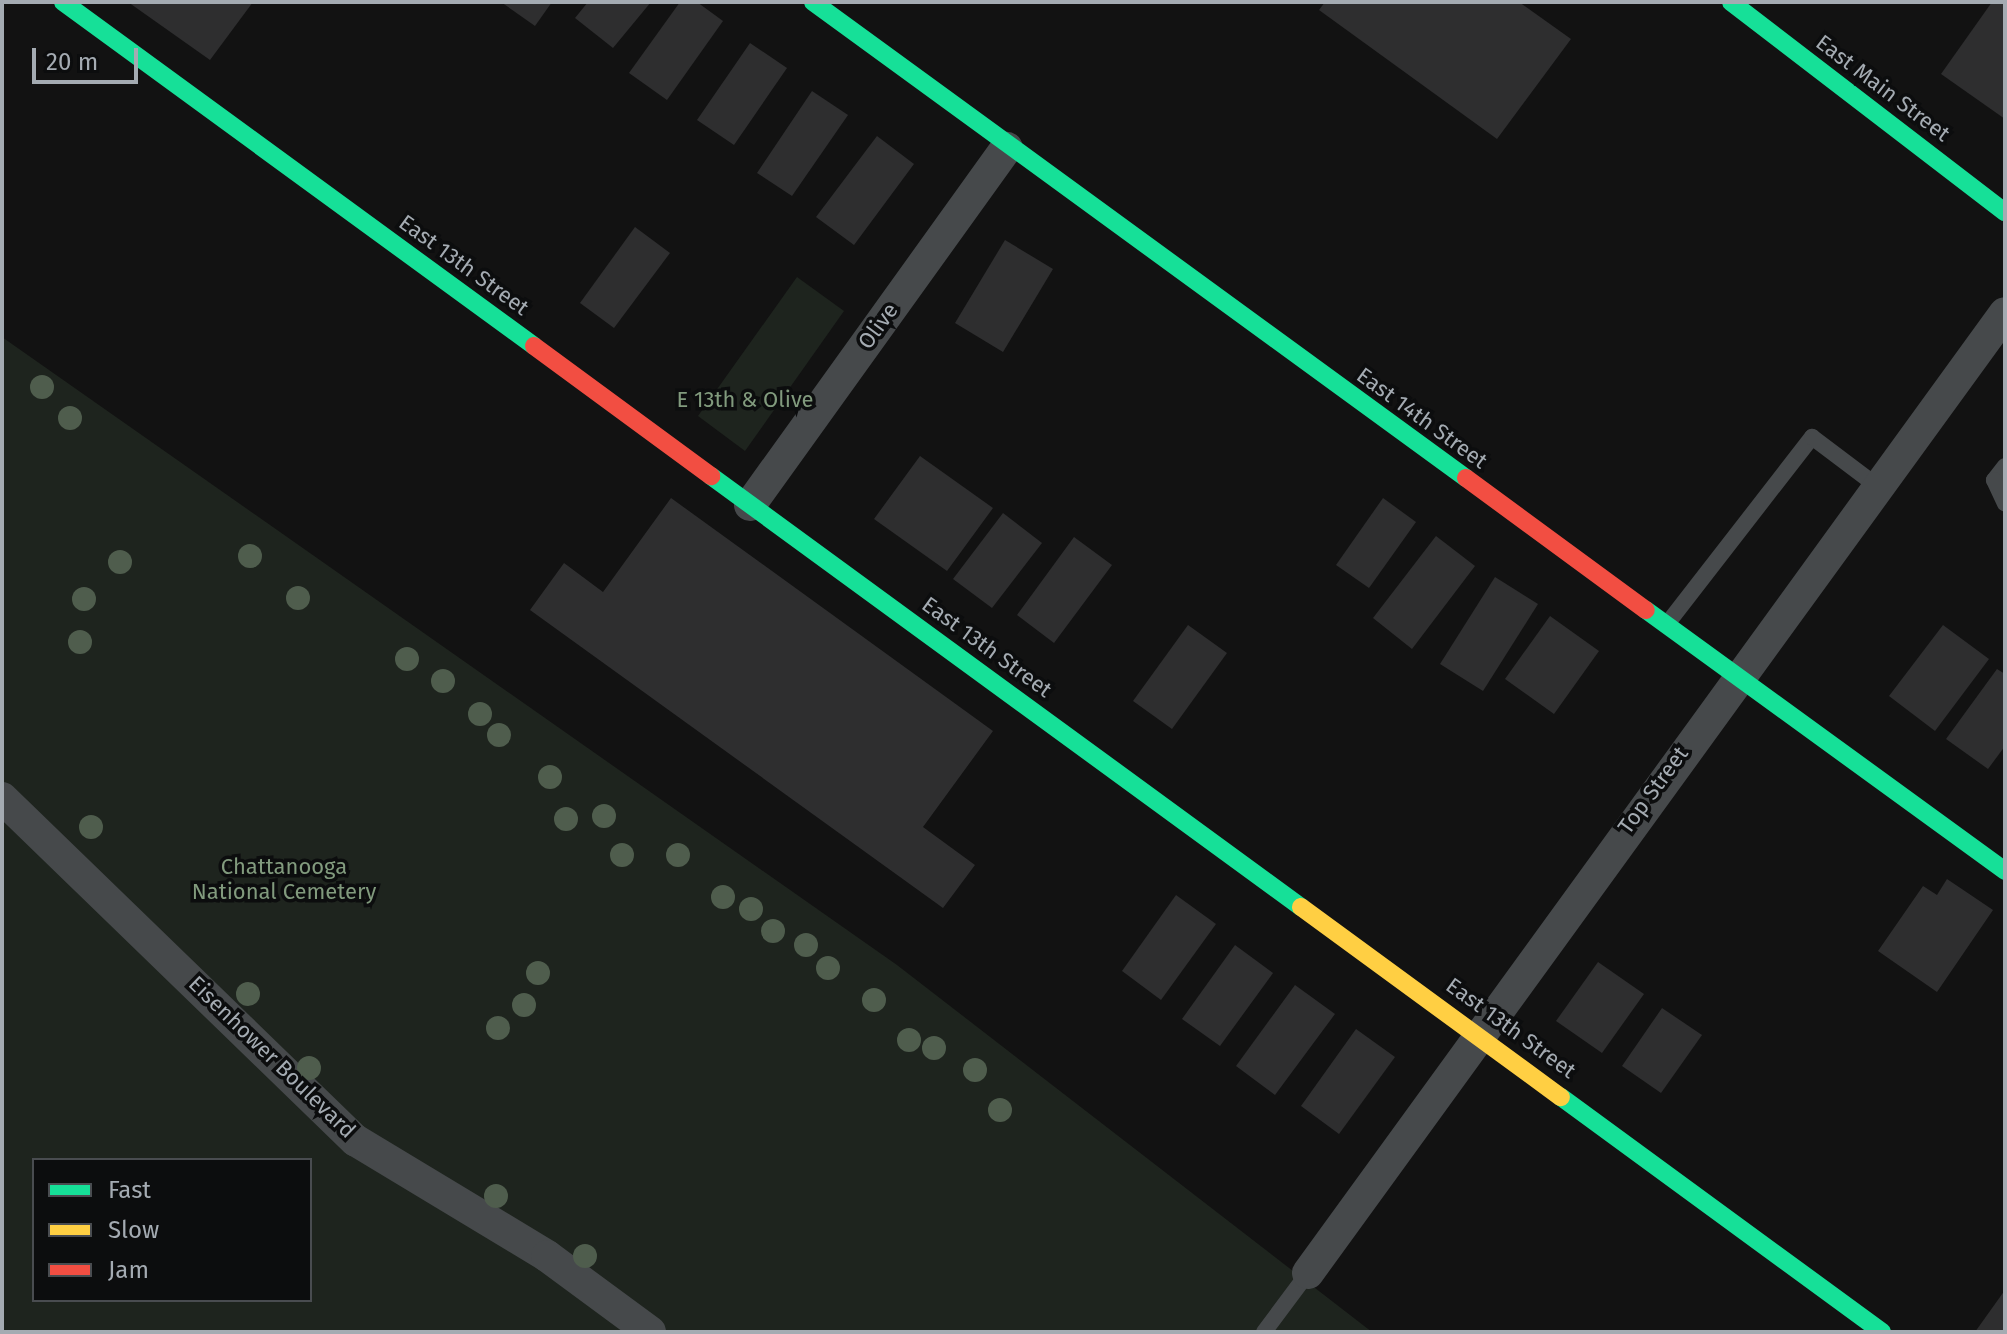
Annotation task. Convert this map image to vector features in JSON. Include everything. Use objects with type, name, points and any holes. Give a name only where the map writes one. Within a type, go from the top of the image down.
[{"type":"street","name":"East 13th Street","points":[[63,2],[1476,1032],[1882,1332]]},
{"type":"street","name":"East 14th Street","points":[[813,2],[1007,148],[1737,673],[2005,871]]},
{"type":"street","name":"East Main Street","points":[[1731,2],[2005,212]]},
{"type":"street","name":"Olive","points":[[750,505],[1007,148]]},
{"type":"street","name":"Top Street","points":[[1308,1273],[1476,1032],[1737,673],[2005,313]]},
{"type":"street","name":"Eisenhower Boulevard","points":[[2,798],[355,1140],[547,1256],[650,1332]]},
{"type":"lane","points":[[1667,624],[1812,437],[1877,486]]},
{"type":"lane","points":[[2005,466],[1994,480],[2005,504]]},
{"type":"lane","points":[[1264,1332],[1308,1273]]},
{"type":"green space","name":"E 13th & Olive","points":[[797,277],[844,311],[745,451],[698,416]]},
{"type":"green space","name":"Chattanooga National Cemetery","points":[[2,337],[897,965],[1372,1332],[2,1332]]},
{"type":"building","points":[[128,2],[253,2],[210,60]]},
{"type":"building","points":[[501,2],[552,2],[535,26]]},
{"type":"building","points":[[588,2],[651,2],[613,48],[575,18]]},
{"type":"building","points":[[680,2],[697,2],[723,21],[667,100],[629,73]]},
{"type":"building","points":[[1325,2],[1519,2],[1571,39],[1497,139],[1319,10]]},
{"type":"building","points":[[1992,2],[2005,2],[2005,119],[1941,74]]},
{"type":"building","points":[[750,43],[787,68],[734,145],[697,120]]},
{"type":"building","points":[[812,91],[848,115],[792,196],[757,173]]},
{"type":"building","points":[[877,136],[914,164],[854,245],[816,217]]},
{"type":"building","points":[[635,227],[670,253],[614,328],[580,303]]},
{"type":"building","points":[[1005,240],[1053,269],[1003,352],[955,323]]},
{"type":"building","points":[[920,456],[993,508],[947,571],[874,519]]},
{"type":"building","points":[[671,498],[993,731],[923,827],[975,865],[943,908],[530,610],[564,563],[603,592]]},
{"type":"building","points":[[1383,498],[1416,522],[1369,588],[1336,565]]},
{"type":"building","points":[[1003,513],[1042,543],[992,608],[953,579]]},
{"type":"building","points":[[1436,536],[1475,566],[1412,649],[1373,618]]},
{"type":"building","points":[[1074,537],[1112,565],[1054,643],[1017,615]]},
{"type":"building","points":[[1495,577],[1538,604],[1483,691],[1440,664]]},
{"type":"building","points":[[1550,616],[1599,651],[1554,714],[1505,679]]},
{"type":"building","points":[[1188,625],[1227,653],[1172,729],[1133,701]]},
{"type":"building","points":[[1943,625],[1989,659],[1935,731],[1889,696]]},
{"type":"building","points":[[1997,669],[2005,674],[2005,746],[1988,769],[1946,739]]},
{"type":"building","points":[[1947,879],[1993,910],[1937,992],[1878,951],[1923,886],[1937,895]]},
{"type":"building","points":[[1176,895],[1216,924],[1161,1000],[1122,971]]},
{"type":"building","points":[[1235,945],[1273,973],[1220,1046],[1182,1019]]},
{"type":"building","points":[[1598,962],[1644,994],[1602,1053],[1556,1021]]},
{"type":"building","points":[[1295,985],[1335,1014],[1275,1095],[1236,1066]]},
{"type":"building","points":[[1662,1008],[1702,1035],[1661,1093],[1622,1066]]},
{"type":"building","points":[[1356,1029],[1395,1057],[1339,1134],[1301,1106]]},
{"type":"building","points":[[2005,1290],[2005,1332],[1975,1332]]},
{"type":"traffic: fast","points":[[63,2],[534,346]]},
{"type":"traffic: fast","points":[[813,2],[1466,478]]},
{"type":"traffic: fast","points":[[1731,2],[2005,212]]},
{"type":"traffic: fast","points":[[711,476],[1301,907]]},
{"type":"traffic: fast","points":[[1646,610],[2005,871]]},
{"type":"traffic: fast","points":[[1561,1097],[1882,1332]]},
{"type":"traffic: slow","points":[[1301,907],[1561,1097]]},
{"type":"traffic: jam","points":[[534,346],[711,476]]},
{"type":"traffic: jam","points":[[1466,478],[1646,610]]}]
